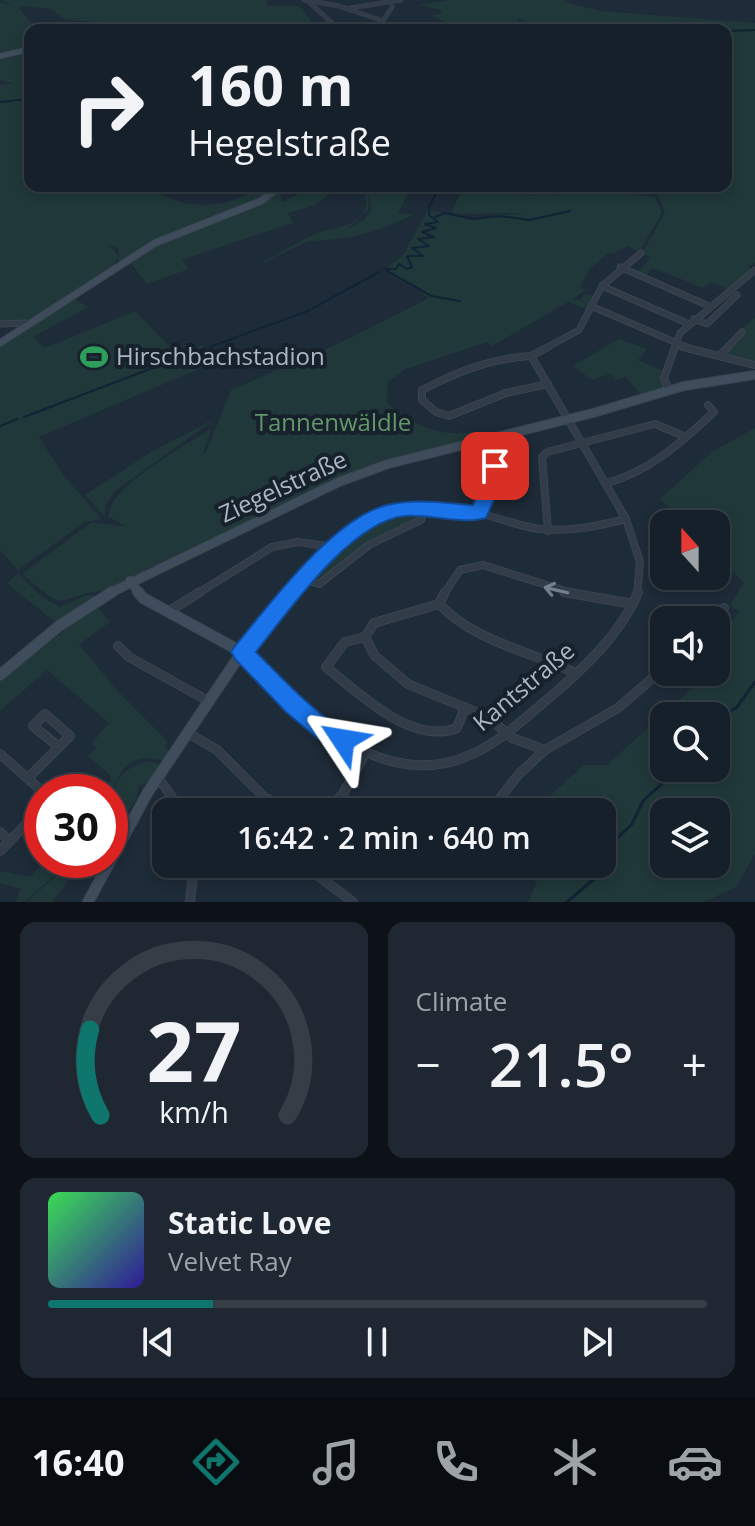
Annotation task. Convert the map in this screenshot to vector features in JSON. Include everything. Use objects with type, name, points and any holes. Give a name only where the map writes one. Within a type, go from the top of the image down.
[{"type":"street","points":[[355,0],[356,7]]},
{"type":"street","points":[[347,9],[401,0]]},
{"type":"street","points":[[306,1],[347,9],[382,24]]},
{"type":"street","points":[[306,1],[332,23]]},
{"type":"street","points":[[385,24],[385,15],[392,7]]},
{"type":"street","points":[[370,17],[385,15]]},
{"type":"street","points":[[0,56],[24,50]]},
{"type":"street","points":[[0,343],[155,243],[261,201],[272,192]]},
{"type":"street","points":[[548,384],[506,393],[449,416],[436,412],[422,400],[422,390],[456,373],[502,359],[531,356],[579,330],[602,286],[620,267],[641,253]]},
{"type":"street","points":[[620,267],[709,306]]},
{"type":"street","points":[[669,390],[664,378],[680,333],[755,270]]},
{"type":"street","points":[[602,286],[707,324],[737,295]]},
{"type":"street","points":[[591,306],[676,345],[755,365]]},
{"type":"street","points":[[0,324],[27,323]]},
{"type":"street","points":[[719,356],[742,332]]},
{"type":"street","name":"Kantstraße","points":[[130,581],[143,598],[242,652],[325,731],[366,752],[409,763],[437,764],[464,758],[506,732],[575,673],[633,604],[640,591],[642,564],[626,519],[531,356]]},
{"type":"street","name":"Ziegelstraße","points":[[0,675],[59,626],[130,581],[369,469],[566,420],[715,378],[755,375]]},
{"type":"street","points":[[607,483],[643,472],[714,412],[708,405]]},
{"type":"street","points":[[548,531],[542,457],[547,452],[655,424],[686,437]]},
{"type":"street","points":[[479,512],[497,470],[495,466]]},
{"type":"street","points":[[88,902],[158,777],[242,652],[303,579],[334,547],[370,519],[386,512],[424,508],[479,512],[548,531],[589,528],[626,519]]},
{"type":"street","points":[[303,579],[319,584],[369,545],[421,520],[424,508]]},
{"type":"street","points":[[168,612],[272,547],[303,542],[334,547]]},
{"type":"street","points":[[439,604],[450,580],[460,570],[483,565],[554,590],[633,604]]},
{"type":"street","points":[[439,604],[374,623],[365,637],[345,642],[326,667],[364,699],[403,722],[446,733],[457,728],[465,707]]},
{"type":"street","points":[[439,604],[467,630],[490,643],[559,664],[575,673]]},
{"type":"street","points":[[365,637],[374,656],[389,671],[420,690],[488,717],[512,738],[545,750]]},
{"type":"street","points":[[118,646],[129,657],[208,701]]},
{"type":"street","points":[[500,798],[519,774],[545,750],[618,708],[650,680]]},
{"type":"street","points":[[32,774],[59,747],[70,736],[45,714],[33,726],[59,747]]},
{"type":"street","points":[[188,733],[217,750],[265,798]]},
{"type":"street","points":[[339,798],[366,752]]},
{"type":"street","points":[[0,754],[24,775]]},
{"type":"street","points":[[158,777],[172,798]]},
{"type":"street","points":[[0,851],[24,826]]},
{"type":"street","points":[[0,832],[9,841]]},
{"type":"street","points":[[190,902],[193,878]]},
{"type":"street","points":[[321,878],[353,902]]},
{"type":"green space","points":[[1,0],[267,0],[267,6],[299,6],[312,22],[328,21],[332,24],[102,24],[66,20],[51,9],[22,6],[19,8],[32,24],[24,24],[24,48],[0,54],[0,2],[14,6]]},
{"type":"green space","points":[[447,0],[566,0],[564,2],[602,11],[755,23],[755,263],[749,267],[752,269],[728,289],[710,282],[703,288],[653,268],[645,276],[636,273],[651,258],[642,253],[665,212],[656,192],[732,192],[732,24],[524,24],[520,18],[517,20],[522,24],[449,24],[430,15],[442,14],[440,10],[418,5]]},
{"type":"green space","points":[[24,51],[24,192],[157,192],[178,202],[201,205],[224,203],[254,192],[274,192],[269,198],[281,192],[282,202],[302,192],[331,192],[315,205],[288,213],[293,223],[182,260],[189,269],[147,284],[130,262],[118,264],[118,258],[112,268],[29,320],[0,323],[0,85],[13,83],[0,80],[0,57]]},
{"type":"green space","points":[[365,192],[368,192],[368,210],[348,228],[364,220],[371,211],[369,192],[409,192],[398,213],[413,215],[370,232],[306,242],[243,271],[311,236],[356,220],[366,208]]},
{"type":"green space","name":"Tannenwäldle","points":[[462,192],[525,192],[530,196],[527,192],[554,195],[561,192],[640,192],[629,193],[655,197],[662,213],[639,252],[627,246],[613,254],[609,252],[588,271],[580,286],[585,290],[572,300],[580,300],[585,294],[593,296],[586,309],[568,302],[492,346],[487,342],[406,369],[388,382],[387,403],[408,418],[438,431],[473,432],[477,439],[344,477],[107,590],[57,600],[22,574],[92,522],[127,527],[109,517],[120,493],[167,456],[211,429],[203,453],[206,452],[231,390],[346,340],[429,298],[420,292],[422,289],[385,269],[403,255],[428,210],[475,220],[499,214],[524,215],[451,212]]},
{"type":"green space","points":[[72,297],[88,307],[33,337],[45,348],[135,311],[178,355],[203,345],[218,361],[39,437],[64,476],[102,519],[85,522],[18,570],[0,550],[0,344]]},
{"type":"green space","points":[[755,318],[755,365],[722,356],[742,333],[742,328]]},
{"type":"green space","points":[[619,339],[647,349],[638,360],[662,370],[660,379],[667,389],[642,396],[626,377],[616,380],[610,374],[592,380],[573,366]]},
{"type":"green space","points":[[218,417],[115,491],[105,506],[105,517],[85,495],[151,452]]},
{"type":"green space","points":[[755,428],[755,854],[736,887],[704,902],[528,902],[537,882],[531,878],[616,878],[616,798],[547,798],[584,765],[607,765],[650,726],[650,782],[730,782],[730,702],[677,702],[694,686],[730,686],[730,622],[740,612],[730,605],[744,583],[730,568],[730,510],[673,510],[660,499],[713,451]]},
{"type":"green space","points":[[424,508],[424,518],[369,545],[319,584],[303,579],[357,527],[386,512]]},
{"type":"green space","points":[[18,574],[42,597],[60,607],[87,595],[97,596],[56,623],[7,583]]},
{"type":"green space","points":[[96,605],[110,622],[79,644],[114,687],[168,742],[165,747],[171,753],[166,761],[143,758],[128,764],[120,774],[109,774],[88,756],[96,748],[92,743],[109,723],[47,670],[0,711],[0,681]]},
{"type":"green space","points":[[150,761],[160,764],[148,782],[138,786],[137,797],[128,812],[128,774],[124,774],[136,765]]},
{"type":"green space","points":[[0,871],[24,878],[51,878],[25,902],[15,902],[21,889],[0,883]]},
{"type":"green space","points":[[53,878],[70,878],[52,902],[27,902]]},
{"type":"waterway","points":[[732,31],[755,30]]},
{"type":"waterway","points":[[0,102],[24,100]]},
{"type":"waterway","points":[[429,207],[437,192]]},
{"type":"waterway","points":[[384,269],[396,269],[399,264],[407,269],[412,267],[407,256],[423,256],[412,248],[429,246],[418,239],[434,237],[422,232],[436,228],[425,224],[438,222],[429,215],[429,208]]},
{"type":"waterway","points":[[435,217],[445,213],[472,219],[500,216],[529,220],[570,211]]},
{"type":"waterway","points":[[386,270],[431,296],[460,301]]},
{"type":"waterway","points":[[313,308],[379,272]]},
{"type":"waterway","points":[[210,347],[310,310]]},
{"type":"waterway","points":[[24,417],[205,348]]},
{"type":"waterway","points":[[0,426],[17,419]]},
{"type":"waterway","points":[[730,711],[737,707],[755,682]]},
{"type":"waterway","points":[[616,839],[632,824],[643,801],[664,782]]},
{"type":"waterway","points":[[567,902],[594,878]]},
{"type":"place","name":"Hirschbachstadion","points":[[94,357]]},
{"type":"route","points":[[343,740],[325,731],[294,705],[242,652],[303,579],[358,527],[386,512],[406,509],[442,508],[479,512],[497,470],[495,466]]}]
